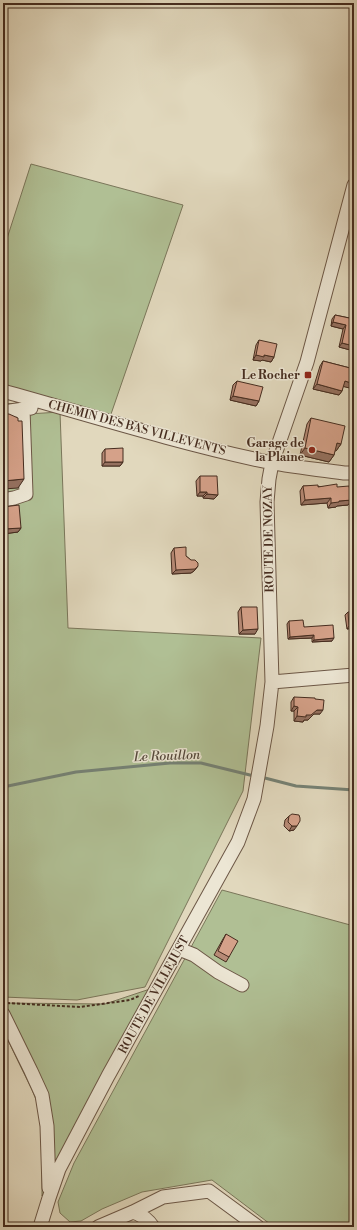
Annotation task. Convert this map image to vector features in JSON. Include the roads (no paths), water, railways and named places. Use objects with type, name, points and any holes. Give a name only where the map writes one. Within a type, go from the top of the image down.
[{"type":"street","name":"ROUTE DE NOZAY","points":[[261,760],[272,682],[267,502],[268,479],[272,463],[307,362],[354,185]]},
{"type":"street","name":"CHEMIN DES BAS VILLEVENTS","points":[[3,390],[149,433],[206,448],[272,463],[344,473],[354,473]]},
{"type":"street","points":[[3,412],[53,405]]},
{"type":"street","points":[[3,500],[26,494],[23,409]]},
{"type":"street","points":[[272,682],[354,676]]},
{"type":"street","name":"ROUTE DE VILLEJUST","points":[[40,1227],[59,1169],[108,1076],[238,842],[254,799],[261,760]]},
{"type":"street","points":[[179,949],[194,955],[218,972],[242,985]]},
{"type":"street","points":[[3,1014],[8,1035],[42,1095],[47,1126],[49,1198]]},
{"type":"street","points":[[98,1227],[163,1197],[209,1191],[258,1227]]},
{"type":"street","points":[[133,1212],[149,1220],[153,1227]]},
{"type":"waterway","name":"Le Rouillon","points":[[3,787],[76,772],[170,763],[201,763],[254,776]]},
{"type":"waterway","name":"Le Rouillon","points":[[261,777],[296,786],[354,790]]},
{"type":"place","name":"Le Rocher","points":[[308,375]]},
{"type":"place","name":"Garage de la Plaine","points":[[312,450]]}]
